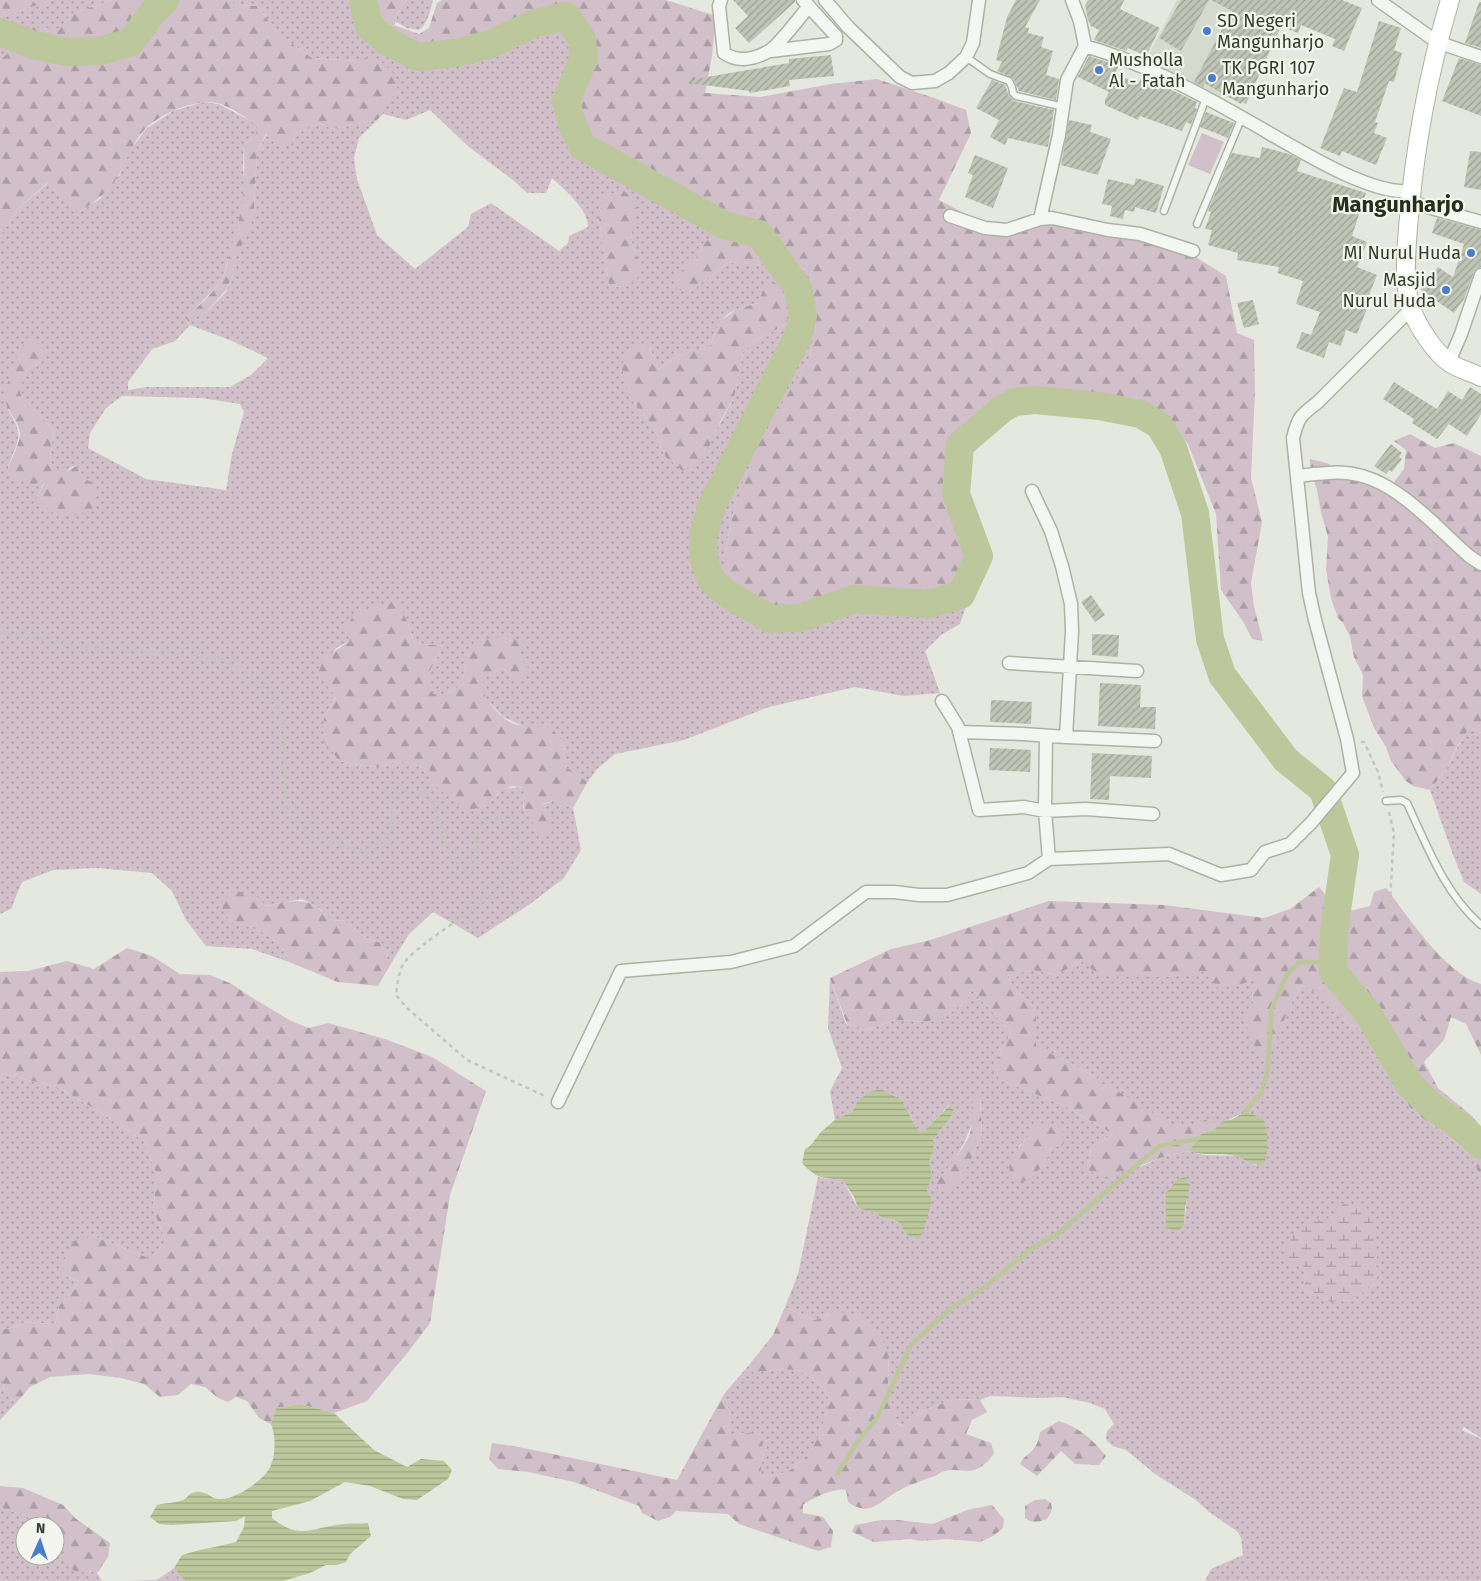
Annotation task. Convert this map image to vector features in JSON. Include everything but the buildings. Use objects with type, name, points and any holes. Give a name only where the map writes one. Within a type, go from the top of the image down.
[{"type":"main road","points":[[1450,0],[1437,42],[1410,197],[1406,277],[1411,309],[1427,340],[1449,362],[1481,377]]},
{"type":"street","points":[[721,0],[719,6],[724,53],[729,56],[744,60],[771,51],[829,44],[836,40],[836,36],[806,3],[771,51]]},
{"type":"street","points":[[825,0],[848,27],[900,77],[912,83],[936,81],[949,73],[966,57],[973,42],[979,0]]},
{"type":"street","points":[[1040,219],[1060,135],[1067,80],[1085,46],[1080,21],[1072,0]]},
{"type":"street","points":[[1378,0],[1437,42],[1481,56]]},
{"type":"street","points":[[1085,46],[1103,51],[1154,72],[1242,117],[1328,166],[1375,186],[1405,191],[1410,197],[1481,222]]},
{"type":"street","points":[[950,216],[985,228],[1007,230],[1040,219],[1052,218],[1108,230],[1140,234],[1193,252]]},
{"type":"street","points":[[1449,362],[1462,334],[1481,274]]},
{"type":"street","points":[[558,1102],[621,971],[731,962],[794,946],[866,892],[947,895],[1028,873],[1049,859],[1169,854],[1221,875],[1251,870],[1265,852],[1290,844],[1353,773],[1347,739],[1309,593],[1293,438],[1297,422],[1411,309]]},
{"type":"street","points":[[1297,476],[1338,472],[1358,474],[1372,480],[1401,496],[1469,556],[1481,564]]},
{"type":"street","points":[[1032,491],[1051,531],[1071,604],[1072,632],[1066,737]]},
{"type":"street","points":[[1009,663],[1137,671]]},
{"type":"street","points":[[942,701],[958,727],[979,810],[1024,807],[1045,811],[1086,809],[1153,814]]},
{"type":"street","points":[[959,732],[1155,741]]},
{"type":"street","points":[[1046,736],[1045,811],[1049,859]]},
{"type":"lane","points":[[966,57],[990,74],[1009,82],[1016,96],[1064,107]]},
{"type":"lane","points":[[1164,211],[1206,98]]},
{"type":"lane","points":[[1197,224],[1242,117]]},
{"type":"lane","points":[[1386,801],[1401,800],[1407,803],[1431,855],[1452,893],[1468,914],[1481,925]]},
{"type":"path","points":[[0,632],[89,648],[219,658],[251,674],[268,691],[282,716],[286,785],[285,800],[295,820],[315,834],[341,846],[364,851],[387,840],[391,834],[395,794],[401,790],[409,789],[420,792],[432,800],[452,859],[460,866],[469,866],[474,860],[479,824],[484,817],[491,815],[501,818],[510,825],[518,841],[518,851],[514,866],[506,878],[486,897],[413,953],[401,968],[396,996],[407,1008],[467,1060],[558,1102]]},
{"type":"path","points":[[1347,739],[1364,742],[1378,772],[1394,833],[1387,951],[1394,977],[1411,1008],[1431,1033]]},
{"type":"shaded area","name":"SD Negeri Mangunharjo","points":[[1177,0],[1268,0],[1221,100],[1145,62]]},
{"type":"shaded area","points":[[881,1089],[901,1100],[919,1132],[926,1129],[950,1105],[954,1110],[951,1117],[933,1140],[933,1152],[929,1162],[932,1176],[927,1190],[932,1199],[924,1230],[919,1239],[906,1234],[899,1222],[858,1208],[854,1197],[842,1179],[820,1177],[811,1172],[802,1163],[805,1149],[810,1146],[821,1132],[835,1120],[852,1112],[857,1102],[869,1092]]},
{"type":"shaded area","points":[[1246,1111],[1264,1120],[1267,1153],[1264,1164],[1253,1164],[1232,1155],[1202,1154],[1189,1151],[1201,1134],[1215,1129],[1222,1122],[1233,1119]]},
{"type":"shaded area","points":[[1185,1177],[1190,1185],[1185,1208],[1184,1226],[1177,1231],[1166,1228],[1166,1193],[1178,1179]]},
{"type":"shaded area","points":[[299,1404],[334,1413],[374,1450],[407,1467],[421,1459],[444,1461],[452,1470],[448,1479],[417,1500],[403,1499],[370,1486],[345,1482],[310,1501],[272,1511],[272,1518],[282,1525],[299,1531],[344,1524],[368,1523],[371,1536],[350,1554],[346,1562],[337,1565],[326,1565],[310,1573],[283,1581],[185,1581],[174,1568],[182,1555],[236,1542],[244,1527],[245,1516],[236,1521],[172,1525],[159,1524],[150,1517],[157,1505],[180,1501],[197,1492],[217,1499],[227,1498],[241,1493],[255,1484],[266,1474],[273,1459],[274,1440],[271,1424],[276,1408]]},
{"type":"green space","points":[[0,0],[53,0],[0,17]]},
{"type":"green space","points":[[53,0],[112,0],[71,14],[60,28],[48,28],[0,60],[0,17]]},
{"type":"green space","points":[[112,0],[232,0],[233,5],[258,6],[278,34],[312,58],[358,61],[373,55],[392,71],[398,90],[383,107],[383,114],[377,120],[332,129],[320,123],[294,134],[293,145],[278,144],[266,134],[257,151],[254,212],[249,233],[233,259],[234,272],[227,289],[206,312],[197,316],[190,325],[185,317],[210,294],[226,270],[241,207],[244,184],[244,145],[256,136],[257,126],[227,106],[208,102],[199,103],[179,108],[161,117],[146,128],[135,143],[117,178],[92,203],[80,211],[47,183],[21,206],[0,236],[0,60],[11,51],[20,27],[60,28],[71,14]]},
{"type":"green space","points":[[232,0],[367,0],[373,23],[450,62],[498,51],[553,29],[570,36],[575,53],[569,68],[577,149],[590,159],[657,197],[701,226],[719,232],[704,243],[697,259],[688,264],[689,292],[729,262],[763,265],[771,257],[806,270],[814,276],[808,285],[816,324],[810,357],[761,441],[737,496],[726,545],[751,602],[775,608],[797,607],[826,596],[867,590],[940,594],[957,584],[965,609],[960,624],[941,635],[925,651],[940,693],[904,696],[855,687],[769,707],[684,740],[615,754],[597,769],[587,783],[580,775],[567,768],[564,755],[565,745],[503,717],[488,701],[480,688],[486,676],[503,668],[510,675],[518,679],[528,669],[518,656],[468,652],[462,685],[446,694],[431,694],[428,674],[443,646],[414,643],[408,623],[350,641],[336,648],[318,674],[336,696],[324,718],[340,761],[380,767],[388,763],[407,762],[430,770],[430,781],[446,795],[490,803],[497,794],[505,789],[525,788],[524,808],[535,824],[543,805],[555,800],[573,808],[581,850],[564,878],[530,904],[478,938],[433,912],[409,934],[392,962],[379,942],[362,935],[348,921],[330,920],[320,909],[302,899],[265,906],[230,922],[266,934],[280,945],[289,962],[252,949],[206,946],[186,920],[172,891],[152,873],[96,868],[53,870],[22,882],[11,909],[0,914],[0,236],[21,206],[48,183],[80,211],[100,199],[120,174],[129,152],[146,129],[173,111],[203,102],[219,104],[258,125],[256,136],[244,145],[243,168],[245,188],[239,228],[223,277],[215,288],[185,317],[189,325],[197,316],[206,312],[226,292],[234,272],[233,260],[254,212],[257,151],[267,134],[293,145],[294,134],[320,123],[332,129],[377,120],[359,138],[354,158],[357,179],[377,235],[415,269],[468,227],[471,214],[491,203],[559,251],[568,243],[569,236],[588,227],[587,220],[580,207],[552,178],[546,193],[527,193],[469,147],[430,110],[406,120],[383,114],[383,107],[358,61],[312,58],[278,34],[258,6],[233,5]],"holes":[[[636,211],[631,240],[635,252],[623,287],[609,286],[599,219]],[[758,303],[787,324],[758,339],[743,352],[734,398],[714,434],[665,456],[653,427],[629,396],[649,347],[659,369],[686,350],[700,350],[710,346],[721,321],[731,312]],[[190,325],[232,341],[268,358],[251,375],[230,387],[147,387],[128,390],[128,382],[152,349],[175,341]],[[20,350],[42,361],[28,369],[18,390],[25,406],[37,412],[54,431],[50,456],[53,472],[66,472],[71,467],[76,466],[84,479],[37,498],[44,482],[8,468],[18,439],[14,419],[8,410]],[[122,396],[201,398],[240,404],[244,412],[232,454],[226,490],[146,479],[88,448],[90,433],[106,408]]]},
{"type":"green space","points":[[367,0],[407,0],[397,14],[394,25],[419,34],[429,28],[437,3],[442,0],[666,0],[716,16],[712,56],[705,93],[760,97],[831,84],[877,79],[934,98],[966,110],[971,133],[939,200],[1005,235],[1030,221],[1061,220],[1189,253],[1226,276],[1237,333],[1254,340],[1255,390],[1251,478],[1262,522],[1251,583],[1254,607],[1263,641],[1252,639],[1244,623],[1221,590],[1216,514],[1188,444],[1161,411],[1089,392],[1027,392],[990,406],[956,434],[947,468],[950,502],[962,529],[970,560],[957,584],[940,594],[867,590],[826,596],[797,607],[775,608],[751,602],[734,590],[724,572],[726,545],[737,496],[760,441],[810,357],[816,324],[808,284],[814,276],[806,270],[771,257],[763,265],[729,262],[689,292],[678,290],[674,280],[688,264],[697,259],[704,243],[718,232],[701,226],[657,197],[590,159],[577,149],[558,102],[575,53],[570,36],[553,29],[498,51],[450,62],[418,62],[380,42],[386,31],[373,23]]},
{"type":"green space","points":[[407,0],[433,0],[427,20],[419,30],[407,28],[396,22],[397,14]]},
{"type":"green space","points":[[1202,133],[1224,142],[1210,174],[1188,165]]},
{"type":"green space","points":[[624,191],[635,204],[636,213],[632,237],[639,263],[639,273],[638,279],[623,287],[609,286],[599,219],[603,195]]},
{"type":"green space","points":[[772,282],[780,285],[786,301],[787,324],[758,339],[743,352],[734,398],[722,418],[703,459],[683,471],[665,456],[653,427],[629,396],[621,365],[635,345],[649,347],[659,369],[686,350],[700,350],[710,346],[720,321],[737,309],[758,303],[765,286]]},
{"type":"green space","points":[[28,337],[45,350],[42,361],[28,369],[19,390],[25,406],[37,412],[54,431],[50,456],[53,471],[66,472],[76,466],[84,479],[95,483],[96,506],[76,515],[60,516],[52,512],[37,498],[44,483],[32,484],[14,478],[8,468],[20,434],[17,423],[6,404],[5,390],[20,350]]},
{"type":"green space","points":[[1410,434],[1435,448],[1454,443],[1481,456],[1481,733],[1470,727],[1455,750],[1447,768],[1430,790],[1413,786],[1406,781],[1391,761],[1386,747],[1374,728],[1362,696],[1363,675],[1354,657],[1350,636],[1338,618],[1331,598],[1326,569],[1328,537],[1310,469],[1310,459],[1327,463],[1352,479],[1378,486],[1394,482],[1404,469],[1406,450],[1394,441]]},
{"type":"green space","points":[[397,601],[408,623],[414,643],[443,646],[428,674],[432,694],[446,694],[462,685],[468,652],[478,641],[505,636],[524,642],[518,656],[529,669],[518,680],[503,668],[486,676],[481,688],[495,710],[511,723],[521,726],[550,727],[565,743],[564,755],[567,768],[580,775],[587,783],[573,808],[555,800],[543,804],[551,813],[550,833],[540,836],[527,814],[523,804],[524,788],[512,786],[497,794],[490,803],[471,810],[461,807],[429,781],[430,770],[407,762],[388,763],[380,767],[340,761],[323,741],[324,718],[336,697],[318,674],[323,659],[350,641],[345,629],[354,615],[375,606]]},
{"type":"green space","points":[[1470,727],[1481,733],[1481,894],[1464,882],[1430,790],[1447,768]]},
{"type":"green space","points":[[1319,887],[1329,899],[1325,917],[1370,906],[1374,892],[1386,888],[1441,957],[1454,969],[1481,984],[1481,1055],[1466,1024],[1451,1017],[1444,1040],[1424,1062],[1438,1088],[1471,1115],[1481,1127],[1481,1179],[1479,1178],[1474,1157],[1411,1109],[1398,1084],[1386,1074],[1383,1053],[1371,1045],[1363,1030],[1348,1023],[1328,999],[1302,985],[1266,1058],[1252,1043],[1244,1017],[1253,1005],[1252,988],[1256,975],[1245,983],[1219,989],[1204,972],[1168,977],[1101,976],[1081,961],[1057,975],[1032,970],[1007,976],[1017,992],[1036,1008],[1036,1046],[1085,1071],[1174,1126],[1189,1125],[1212,1118],[1215,1129],[1201,1134],[1189,1151],[1163,1157],[1104,1179],[1087,1169],[1091,1149],[1113,1134],[1067,1107],[999,1079],[995,1064],[1011,1032],[971,989],[967,1000],[950,1013],[927,1022],[895,1020],[867,1030],[847,1024],[830,978],[891,949],[927,941],[1049,901],[1164,905],[1264,918],[1290,909]]},
{"type":"green space","points":[[234,890],[260,898],[265,906],[293,901],[308,902],[322,911],[330,920],[348,921],[362,935],[379,942],[392,962],[378,986],[338,982],[289,962],[280,945],[266,934],[230,922],[220,905]]},
{"type":"green space","points":[[127,948],[152,956],[180,974],[210,975],[232,984],[291,1021],[309,1028],[328,1023],[385,1039],[432,1057],[486,1091],[450,1195],[430,1323],[367,1401],[334,1413],[299,1404],[276,1408],[271,1424],[259,1418],[247,1401],[236,1397],[228,1402],[218,1398],[205,1387],[191,1384],[178,1395],[160,1397],[144,1384],[121,1378],[89,1374],[50,1377],[30,1387],[17,1402],[4,1394],[3,1379],[0,1379],[0,1329],[11,1328],[27,1322],[55,1324],[59,1306],[79,1281],[62,1275],[59,1267],[73,1241],[93,1236],[151,1259],[166,1241],[153,1209],[157,1176],[145,1142],[60,1088],[0,1073],[0,972],[28,971],[67,961],[94,969]]},
{"type":"green space","points":[[1081,961],[1168,977],[1204,971],[1257,975],[1252,988],[1253,1005],[1283,1023],[1290,1005],[1302,985],[1329,999],[1334,1008],[1348,1023],[1363,1030],[1371,1045],[1383,1053],[1386,1074],[1398,1084],[1411,1109],[1474,1157],[1479,1178],[1481,1179],[1481,1438],[1464,1427],[1462,1430],[1481,1439],[1481,1581],[1205,1581],[1211,1569],[1243,1555],[1241,1538],[1238,1532],[1209,1512],[1196,1500],[1155,1474],[1126,1450],[1113,1446],[1106,1440],[1107,1431],[1114,1424],[1105,1409],[1090,1403],[1062,1397],[990,1396],[980,1400],[953,1399],[919,1413],[906,1427],[896,1423],[889,1397],[889,1353],[836,1311],[815,1320],[785,1307],[798,1274],[818,1177],[842,1179],[858,1208],[899,1222],[906,1234],[927,1212],[932,1199],[927,1190],[932,1176],[929,1162],[933,1152],[933,1140],[951,1117],[954,1110],[949,1105],[926,1129],[919,1132],[910,1115],[857,1102],[852,1112],[835,1120],[830,1091],[842,1068],[828,1028],[830,978],[846,1024],[867,1030],[895,1020],[927,1022],[950,1013],[967,1000],[971,989],[1011,1032],[995,1064],[999,1079],[1067,1107],[1113,1134],[1091,1149],[1087,1169],[1142,1166],[1163,1157],[1189,1151],[1203,1155],[1237,1156],[1257,1166],[1246,1111],[1215,1129],[1212,1119],[1174,1127],[1085,1071],[1035,1046],[1036,1008],[1017,992],[1007,976],[1032,970],[1057,975]],"holes":[[[980,1097],[982,1132],[973,1155],[936,1182],[959,1153],[969,1133]],[[1028,1137],[1052,1148],[1047,1158],[1018,1147]],[[1187,1197],[1184,1226],[1166,1228],[1167,1207]],[[1336,1215],[1372,1215],[1375,1284],[1352,1300],[1330,1302],[1321,1296],[1309,1293],[1302,1287],[1307,1281],[1305,1269],[1302,1265],[1317,1220],[1330,1220]]]},
{"type":"green space","points":[[0,1073],[60,1088],[116,1122],[145,1142],[157,1176],[153,1209],[166,1241],[151,1259],[93,1236],[62,1275],[79,1281],[59,1306],[55,1324],[27,1322],[11,1328],[0,1329]]},
{"type":"green space","points":[[975,1094],[980,1097],[982,1132],[973,1155],[954,1190],[940,1192],[936,1182],[956,1157],[969,1135],[972,1104]]},
{"type":"green space","points":[[1041,1123],[1057,1126],[1064,1133],[1063,1145],[1052,1148],[1039,1169],[1031,1177],[1020,1183],[1010,1177],[1009,1158],[1028,1137],[1032,1128]]},
{"type":"green space","points":[[1344,1204],[1359,1205],[1372,1215],[1379,1271],[1375,1284],[1352,1300],[1330,1302],[1321,1296],[1309,1293],[1302,1287],[1307,1281],[1305,1269],[1302,1265],[1297,1267],[1288,1265],[1285,1251],[1290,1240],[1301,1226],[1311,1221],[1334,1217],[1337,1207]]},
{"type":"green space","points":[[785,1307],[815,1320],[836,1311],[860,1316],[876,1330],[889,1353],[888,1384],[891,1404],[896,1412],[896,1423],[906,1426],[919,1413],[953,1399],[980,1400],[987,1412],[972,1420],[966,1434],[991,1443],[994,1453],[979,1468],[965,1471],[944,1471],[904,1488],[870,1508],[863,1509],[848,1502],[846,1490],[842,1489],[812,1499],[803,1505],[803,1513],[823,1517],[833,1531],[831,1547],[818,1551],[739,1524],[728,1514],[676,1511],[670,1517],[658,1521],[642,1513],[639,1506],[574,1482],[528,1472],[498,1469],[489,1459],[492,1443],[677,1480],[724,1394],[730,1415],[728,1430],[730,1434],[750,1433],[761,1438],[764,1451],[760,1475],[775,1475],[789,1471],[811,1450],[821,1431],[829,1401],[825,1390],[816,1381],[798,1371],[783,1369],[754,1373],[749,1365],[773,1335]]},
{"type":"green space","points":[[749,1365],[754,1373],[783,1369],[798,1371],[820,1385],[827,1395],[829,1402],[821,1431],[811,1450],[797,1465],[789,1471],[780,1474],[760,1475],[764,1451],[750,1433],[730,1435],[728,1430],[730,1415],[724,1394]]},
{"type":"green space","points":[[0,1379],[3,1379],[4,1394],[17,1402],[0,1420]]},
{"type":"green space","points":[[1059,1421],[1091,1439],[1101,1450],[1106,1456],[1099,1465],[1075,1464],[1061,1451],[1037,1476],[1020,1464],[1035,1446],[1040,1432]]},
{"type":"green space","points":[[0,1486],[23,1488],[63,1505],[75,1518],[110,1543],[108,1557],[97,1573],[88,1571],[80,1573],[73,1570],[65,1555],[65,1516],[25,1516],[0,1507]]},
{"type":"green space","points":[[1045,1499],[1051,1503],[1052,1510],[1047,1519],[1036,1522],[1025,1518],[1025,1506],[1035,1500]]},
{"type":"green space","points":[[992,1505],[1004,1519],[1003,1528],[993,1536],[980,1542],[947,1539],[920,1541],[911,1539],[874,1542],[852,1532],[855,1525],[882,1520],[933,1524],[967,1510]]},
{"type":"green space","points":[[0,1507],[25,1516],[15,1516],[15,1566],[65,1566],[65,1545],[88,1571],[97,1573],[102,1581],[0,1581]]},
{"type":"green space","points":[[174,1568],[185,1581],[126,1581],[157,1580]]},
{"type":"waterway","points":[[0,32],[34,45],[66,52],[100,51],[131,42],[152,13],[165,0]]},
{"type":"waterway","points":[[363,0],[369,26],[388,42],[418,57],[456,53],[491,44],[536,23],[566,16],[582,39],[584,58],[566,101],[572,124],[582,146],[724,225],[759,234],[798,288],[803,316],[798,336],[712,505],[703,536],[704,560],[711,580],[726,593],[770,619],[801,618],[854,599],[928,604],[961,595],[979,556],[956,494],[960,445],[1002,409],[1015,402],[1035,400],[1099,406],[1140,414],[1159,425],[1173,448],[1195,513],[1210,639],[1222,675],[1286,760],[1323,790],[1345,855],[1334,931],[1333,972],[1368,1013],[1410,1085],[1434,1108],[1460,1126],[1481,1145]]},
{"type":"waterway","points":[[1246,1111],[1261,1093],[1267,1074],[1272,1008],[1287,974],[1300,962],[1333,962]]},
{"type":"waterway","points":[[838,1473],[858,1441],[877,1418],[911,1345],[951,1308],[980,1291],[1031,1249],[1059,1233],[1159,1146],[1197,1139]]},
{"type":"place","name":"SD Negeri Mangunharjo","points":[[1207,31]]},
{"type":"place","name":"Musholla Al - Fatah","points":[[1099,70]]},
{"type":"place","name":"TK PGRI 107 Mangunharjo","points":[[1212,78]]},
{"type":"place","name":"MI Nurul Huda","points":[[1471,253]]},
{"type":"place","name":"Masjid Nurul Huda","points":[[1446,290]]},
{"type":"district","name":"Mangunharjo","points":[[1398,204]]}]
